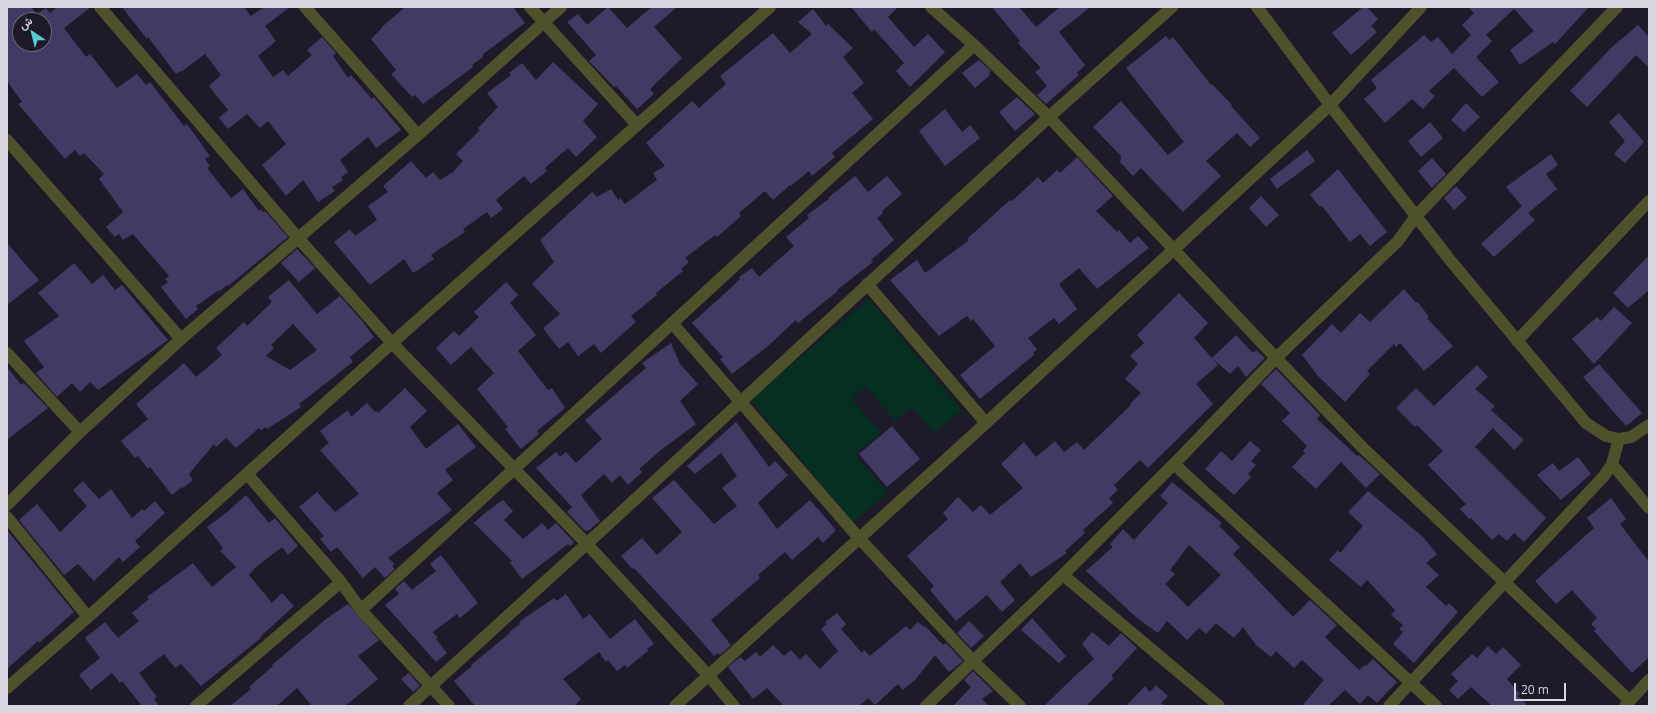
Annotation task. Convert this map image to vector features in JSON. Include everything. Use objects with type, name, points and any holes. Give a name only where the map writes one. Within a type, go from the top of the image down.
[{"type":"street","points":[[100,7],[298,238],[392,342],[513,470],[587,544],[708,675],[734,706]]},
{"type":"street","points":[[305,7],[418,135]]},
{"type":"street","points":[[530,7],[637,125]]},
{"type":"street","points":[[7,505],[80,432],[181,339],[418,135],[561,7]]},
{"type":"street","points":[[7,688],[248,475],[392,342],[770,7]]},
{"type":"street","points":[[931,7],[974,44],[1048,117],[1276,358],[1362,446],[1505,582],[1628,703],[1649,680]]},
{"type":"street","points":[[409,706],[587,544],[1048,117],[1172,7]]},
{"type":"street","points":[[1257,7],[1330,105],[1416,216],[1517,341],[1586,423],[1606,436],[1619,439],[1631,436],[1649,425]]},
{"type":"street","points":[[675,706],[986,423],[1330,105],[1421,7]]},
{"type":"street","points":[[926,706],[1063,575],[1174,464],[1276,358],[1398,241],[1416,216],[1617,7]]},
{"type":"street","points":[[361,610],[974,44]]},
{"type":"street","points":[[7,140],[181,339]]},
{"type":"street","points":[[1517,341],[1649,201]]},
{"type":"street","points":[[867,284],[986,423]]},
{"type":"street","points":[[672,323],[859,538],[973,661],[1020,706]]},
{"type":"street","points":[[7,353],[80,432]]},
{"type":"street","points":[[1389,706],[1604,476],[1612,464],[1619,439]]},
{"type":"street","points":[[1174,464],[1436,706]]},
{"type":"street","points":[[1612,464],[1649,508]]},
{"type":"street","points":[[248,475],[342,582],[361,610],[449,706]]},
{"type":"street","points":[[7,517],[88,618]]},
{"type":"street","points":[[1063,575],[1219,706]]},
{"type":"street","points":[[196,706],[342,582]]},
{"type":"green space","points":[[869,299],[962,410],[934,433],[912,407],[895,421],[866,387],[852,399],[881,433],[855,455],[888,493],[853,522],[750,399]]},
{"type":"building","points":[[7,7],[31,7],[35,12],[12,12],[12,52],[52,52],[51,12],[57,7],[91,7],[64,28],[86,57],[90,54],[117,88],[137,74],[146,85],[150,82],[184,126],[187,124],[210,156],[205,159],[210,166],[207,168],[231,198],[243,189],[259,211],[261,209],[263,212],[265,211],[288,237],[228,286],[227,285],[220,291],[219,290],[196,306],[198,309],[186,319],[161,287],[168,282],[165,279],[169,276],[133,234],[123,240],[119,234],[115,237],[106,227],[123,212],[99,179],[104,174],[84,153],[80,156],[75,150],[65,159],[18,104],[22,102],[7,81]]},
{"type":"building","points":[[122,7],[244,7],[251,16],[264,7],[290,7],[265,26],[276,41],[258,56],[273,77],[283,70],[288,76],[312,55],[307,50],[322,37],[336,53],[333,56],[348,78],[351,75],[372,99],[374,97],[401,130],[376,148],[368,137],[340,160],[348,172],[341,177],[343,180],[332,187],[335,191],[318,202],[303,180],[286,196],[262,165],[286,144],[268,121],[260,128],[247,114],[228,129],[219,118],[228,110],[209,86],[221,75],[205,54],[176,74],[148,37],[147,39]]},
{"type":"building","points":[[405,7],[513,7],[525,23],[483,54],[483,57],[472,65],[473,67],[423,104],[415,95],[412,97],[391,74],[396,70],[371,39]]},
{"type":"building","points":[[608,7],[627,28],[652,7],[677,7],[654,27],[682,58],[650,89],[654,94],[637,109],[616,86],[614,87],[589,61],[596,55],[567,22],[578,14],[587,25]]},
{"type":"building","points":[[851,7],[898,7],[888,17],[914,47],[928,34],[945,52],[910,87],[896,71],[904,63],[874,29],[872,32]]},
{"type":"building","points":[[992,7],[1019,7],[1036,27],[1060,7],[1090,7],[1059,32],[1085,65],[1077,73],[1079,75],[1046,104],[1037,95],[1047,86],[1035,72],[1041,68],[1018,43],[1020,41]]},
{"type":"building","points":[[1363,7],[1367,7],[1378,19],[1371,26],[1377,32],[1351,55],[1332,33]]},
{"type":"building","points":[[1468,7],[1589,7],[1555,44],[1553,42],[1520,65],[1510,50],[1534,31],[1514,9],[1486,35],[1492,41],[1477,56],[1477,58],[1499,82],[1482,97],[1454,68],[1429,91],[1435,96],[1423,109],[1412,99],[1385,123],[1364,99],[1377,88],[1371,80],[1424,35],[1431,42],[1438,37],[1452,54],[1471,35],[1462,25],[1474,13]]},
{"type":"building","points":[[46,8],[49,12],[40,12]]},
{"type":"building","points":[[813,9],[826,26],[828,24],[853,48],[843,57],[864,83],[852,93],[873,119],[832,153],[835,157],[812,176],[809,171],[773,200],[765,191],[739,213],[741,216],[717,237],[715,235],[685,258],[689,262],[681,269],[683,271],[631,316],[636,322],[601,353],[594,344],[578,356],[568,342],[559,349],[543,328],[560,314],[532,284],[554,262],[540,240],[592,192],[597,197],[611,189],[618,200],[620,198],[625,204],[657,180],[653,173],[665,166],[646,143],[692,101],[699,108],[726,84],[720,76],[773,33],[790,53],[812,34],[798,22]]},
{"type":"building","points":[[1638,25],[1649,37],[1649,68],[1636,55],[1587,107],[1570,91],[1611,48]]},
{"type":"building","points":[[1166,36],[1169,40],[1173,37],[1211,85],[1212,84],[1232,105],[1231,106],[1260,138],[1250,147],[1237,133],[1206,161],[1221,176],[1183,212],[1141,168],[1133,176],[1120,162],[1121,156],[1093,127],[1121,101],[1168,155],[1184,142],[1126,68]]},
{"type":"building","points":[[979,60],[991,71],[989,73],[990,75],[975,88],[962,73]]},
{"type":"building","points":[[553,62],[598,104],[583,121],[597,137],[576,157],[568,148],[545,168],[547,171],[531,184],[524,176],[496,200],[503,209],[491,218],[487,212],[463,229],[465,232],[431,255],[434,259],[418,270],[413,273],[404,259],[370,285],[334,242],[350,229],[355,236],[377,220],[368,206],[388,192],[383,186],[411,161],[426,178],[433,172],[440,180],[453,172],[463,161],[456,154],[480,130],[478,128],[498,107],[487,93],[511,75],[509,73],[522,63],[536,80]]},
{"type":"building","points":[[1017,97],[1035,114],[1015,131],[999,112]]},
{"type":"building","points":[[1466,103],[1480,117],[1464,132],[1451,120]]},
{"type":"building","points":[[945,109],[962,132],[970,125],[980,138],[945,166],[919,131]]},
{"type":"building","points":[[1619,113],[1644,142],[1625,163],[1614,154],[1625,141],[1609,122]]},
{"type":"building","points":[[1430,122],[1443,138],[1421,157],[1408,141]]},
{"type":"building","points":[[1307,150],[1315,161],[1277,189],[1270,179]]},
{"type":"building","points":[[1551,154],[1558,165],[1546,174],[1557,189],[1528,213],[1535,220],[1494,257],[1481,244],[1522,206],[1506,187]]},
{"type":"building","points":[[1077,157],[1113,196],[1096,211],[1117,232],[1119,230],[1130,243],[1138,236],[1149,248],[1097,289],[1079,268],[1059,284],[1077,309],[1059,324],[1054,318],[1028,338],[1037,349],[1033,353],[1034,355],[980,399],[960,375],[995,346],[973,319],[971,321],[967,316],[939,336],[890,280],[917,260],[925,273],[969,240],[967,239],[1038,177],[1043,183],[1057,170],[1060,173]]},
{"type":"building","points":[[1432,158],[1446,174],[1432,188],[1418,171]]},
{"type":"building","points":[[1338,169],[1387,232],[1370,246],[1360,234],[1350,242],[1322,206],[1320,207],[1310,195]]},
{"type":"building","points":[[855,176],[868,192],[887,176],[902,194],[882,211],[883,213],[877,218],[894,240],[871,260],[873,262],[837,290],[838,291],[798,323],[796,320],[768,346],[732,374],[720,359],[723,357],[692,323],[734,285],[740,279],[739,277],[752,268],[759,277],[794,246],[786,237],[809,218],[807,215],[829,199],[828,198]]},
{"type":"building","points":[[1456,186],[1467,198],[1454,210],[1444,198]]},
{"type":"building","points":[[1261,196],[1279,215],[1266,227],[1249,208]]},
{"type":"building","points":[[7,243],[39,280],[7,305]]},
{"type":"building","points":[[297,249],[315,268],[299,282],[281,263]]},
{"type":"building","points":[[1649,255],[1649,290],[1628,308],[1613,293]]},
{"type":"building","points":[[74,263],[92,284],[103,275],[115,290],[122,285],[168,340],[98,390],[90,382],[80,392],[72,383],[57,397],[36,373],[44,367],[24,341],[59,316],[38,293]]},
{"type":"building","points":[[289,280],[317,314],[340,296],[374,337],[350,357],[353,362],[299,404],[301,407],[267,429],[266,427],[261,430],[259,428],[236,448],[226,438],[216,447],[214,444],[189,474],[193,480],[172,495],[150,467],[148,469],[138,456],[135,458],[121,441],[148,419],[136,404],[184,363],[196,377],[222,355],[216,348],[244,322],[247,326],[272,302],[268,297]],"holes":[[[293,324],[317,350],[290,370],[266,356],[274,348],[271,345]]]},
{"type":"building","points":[[506,282],[518,295],[510,303],[536,335],[518,351],[548,390],[552,388],[565,408],[537,431],[539,434],[521,449],[505,429],[508,427],[477,389],[494,373],[471,347],[451,365],[436,348],[454,331],[459,336],[479,317],[474,312]]},
{"type":"building","points":[[1404,289],[1416,303],[1417,301],[1429,317],[1427,318],[1453,346],[1424,371],[1400,343],[1396,347],[1394,344],[1367,371],[1370,374],[1345,402],[1318,376],[1302,355],[1332,324],[1341,333],[1360,313],[1370,322]]},
{"type":"building","points":[[1179,293],[1208,323],[1194,338],[1218,365],[1196,384],[1213,404],[1148,468],[1140,460],[1114,485],[1118,490],[1109,498],[1113,503],[1083,530],[1085,533],[1065,551],[1067,553],[1031,577],[1020,563],[1000,582],[1015,600],[1002,612],[987,595],[956,621],[930,590],[934,586],[907,556],[948,519],[943,513],[958,497],[973,512],[981,505],[990,515],[1023,488],[1001,464],[1024,442],[1036,457],[1055,441],[1064,452],[1077,442],[1084,450],[1131,405],[1130,404],[1141,393],[1125,379],[1138,364],[1130,356],[1144,343],[1137,335]]},
{"type":"building","points":[[1614,307],[1632,323],[1594,364],[1572,339],[1597,317],[1601,321]]},
{"type":"building","points":[[1236,335],[1253,353],[1256,350],[1265,358],[1246,377],[1238,366],[1230,374],[1212,358]]},
{"type":"building","points":[[671,343],[680,364],[698,384],[680,401],[696,424],[661,450],[639,469],[642,472],[628,485],[620,475],[612,483],[604,474],[581,495],[600,521],[588,531],[585,531],[567,512],[572,507],[536,468],[556,452],[560,457],[566,452],[576,463],[602,439],[585,420],[646,368],[642,363]]},
{"type":"building","points":[[1599,364],[1642,413],[1626,426],[1583,377]]},
{"type":"building","points":[[1477,365],[1488,377],[1475,389],[1495,406],[1491,410],[1524,440],[1514,450],[1493,428],[1475,447],[1546,518],[1524,542],[1514,533],[1507,541],[1499,534],[1492,540],[1471,518],[1469,519],[1460,509],[1466,504],[1428,465],[1443,451],[1417,425],[1415,427],[1396,408],[1416,388],[1434,406]]},
{"type":"building","points":[[7,367],[21,385],[24,383],[48,408],[7,440]]},
{"type":"building","points":[[1276,369],[1320,415],[1317,419],[1357,456],[1359,455],[1380,474],[1366,488],[1341,462],[1316,489],[1292,467],[1305,453],[1303,451],[1307,446],[1282,421],[1290,413],[1261,384]]},
{"type":"building","points":[[405,388],[427,411],[410,427],[426,449],[458,424],[476,447],[445,470],[453,480],[437,493],[452,510],[388,558],[395,564],[392,566],[395,569],[385,578],[375,567],[363,578],[337,547],[331,552],[320,539],[324,536],[299,507],[317,492],[335,512],[359,494],[320,450],[329,443],[320,431],[348,410],[351,417],[367,403],[375,412],[376,411],[378,413]]},
{"type":"building","points":[[736,422],[769,467],[775,461],[788,475],[758,503],[777,529],[810,500],[836,530],[823,543],[818,537],[792,560],[785,552],[758,575],[760,578],[711,620],[731,645],[720,655],[718,653],[714,656],[688,626],[621,556],[642,538],[657,555],[682,532],[652,498],[674,480],[714,524],[737,506],[722,488],[737,476],[721,453],[695,474],[687,466]]},
{"type":"building","points":[[892,426],[920,459],[887,487],[859,454]]},
{"type":"building","points":[[1250,441],[1261,450],[1251,461],[1256,465],[1248,474],[1251,477],[1234,495],[1205,469],[1221,451],[1232,461]]},
{"type":"building","points":[[1578,457],[1591,474],[1561,500],[1537,475],[1553,463],[1559,471]]},
{"type":"building","points":[[83,481],[99,499],[111,489],[132,518],[142,509],[144,511],[155,501],[165,513],[135,541],[140,547],[123,562],[119,557],[94,581],[78,564],[64,575],[19,520],[37,504],[60,532],[87,506],[73,490]]},
{"type":"building","points":[[1172,482],[1222,523],[1219,526],[1240,547],[1233,554],[1293,617],[1310,600],[1337,625],[1325,637],[1359,670],[1373,659],[1397,682],[1377,703],[1368,695],[1360,704],[1345,690],[1328,706],[1302,706],[1324,680],[1302,660],[1294,668],[1276,651],[1271,657],[1256,645],[1243,627],[1234,638],[1216,623],[1206,634],[1199,628],[1187,640],[1167,621],[1158,633],[1137,618],[1086,571],[1113,547],[1110,544],[1123,529],[1134,540],[1168,503],[1160,496]],"holes":[[[1189,545],[1221,575],[1188,607],[1165,584],[1175,574],[1170,570]]]},
{"type":"building","points":[[1368,491],[1423,537],[1437,554],[1426,563],[1439,575],[1426,587],[1446,606],[1449,603],[1458,612],[1414,663],[1393,644],[1403,632],[1399,629],[1403,625],[1391,615],[1395,610],[1367,580],[1361,587],[1329,560],[1338,550],[1340,553],[1363,526],[1348,512]]},
{"type":"building","points":[[246,495],[269,523],[275,518],[298,546],[288,555],[282,547],[255,568],[249,575],[272,603],[282,593],[294,606],[260,637],[261,638],[201,686],[181,664],[175,668],[164,654],[139,673],[157,697],[154,699],[159,706],[142,706],[122,681],[120,683],[112,673],[91,690],[79,675],[100,658],[85,638],[105,622],[118,638],[139,621],[132,613],[149,599],[147,597],[193,563],[212,587],[236,567],[220,551],[223,548],[207,527],[225,514]]},
{"type":"building","points":[[1611,498],[1626,519],[1620,524],[1649,562],[1649,657],[1632,673],[1594,631],[1596,629],[1591,624],[1597,618],[1572,590],[1556,604],[1535,581],[1594,528],[1587,518]]},
{"type":"building","points":[[503,500],[513,511],[504,520],[523,539],[542,523],[548,530],[556,523],[574,542],[570,546],[568,544],[522,579],[510,563],[512,561],[474,523]]},
{"type":"building","points":[[7,530],[74,612],[39,643],[38,641],[7,669]]},
{"type":"building","points":[[441,555],[478,603],[460,618],[457,614],[433,632],[438,638],[436,639],[447,653],[436,662],[385,605],[399,594],[395,589],[404,581],[412,590],[436,571],[430,564]]},
{"type":"building","points":[[566,594],[583,619],[590,614],[610,639],[635,619],[654,644],[647,649],[648,651],[627,668],[625,665],[617,671],[608,660],[606,662],[599,652],[563,679],[581,699],[574,706],[475,706],[454,681],[520,624],[519,622],[554,598],[557,601]]},
{"type":"building","points":[[348,604],[379,640],[358,656],[378,679],[345,706],[312,706],[297,688],[277,706],[230,706],[251,689],[249,687],[273,666],[272,665],[326,619]]},
{"type":"building","points":[[837,613],[846,624],[841,629],[862,653],[864,650],[870,656],[906,626],[910,630],[918,622],[924,627],[925,626],[943,645],[946,643],[963,661],[949,672],[935,655],[915,680],[903,690],[898,684],[875,705],[868,698],[859,706],[784,706],[767,688],[753,699],[728,667],[740,657],[745,661],[756,652],[760,657],[773,645],[784,656],[791,650],[800,660],[806,654],[820,669],[838,651],[821,629],[827,624],[825,622]]},
{"type":"building","points":[[1032,618],[1066,656],[1059,663],[1021,630]]},
{"type":"building","points":[[969,621],[984,636],[971,648],[957,633]]},
{"type":"building","points":[[1092,632],[1109,646],[1121,633],[1137,648],[1111,676],[1114,678],[1086,706],[1044,706],[1094,659],[1082,644]]},
{"type":"building","points":[[1488,646],[1496,654],[1503,647],[1521,665],[1507,679],[1520,694],[1518,696],[1528,706],[1492,706],[1471,687],[1458,699],[1449,690],[1458,681],[1451,674],[1472,654],[1477,658]]},
{"type":"building","points":[[973,671],[993,691],[982,699],[989,706],[953,706],[971,687],[964,680]]},
{"type":"building","points":[[409,673],[420,686],[413,692],[401,679]]},
{"type":"building","points":[[1156,685],[1168,696],[1161,703],[1165,706],[1126,706],[1145,686],[1150,692]]}]
